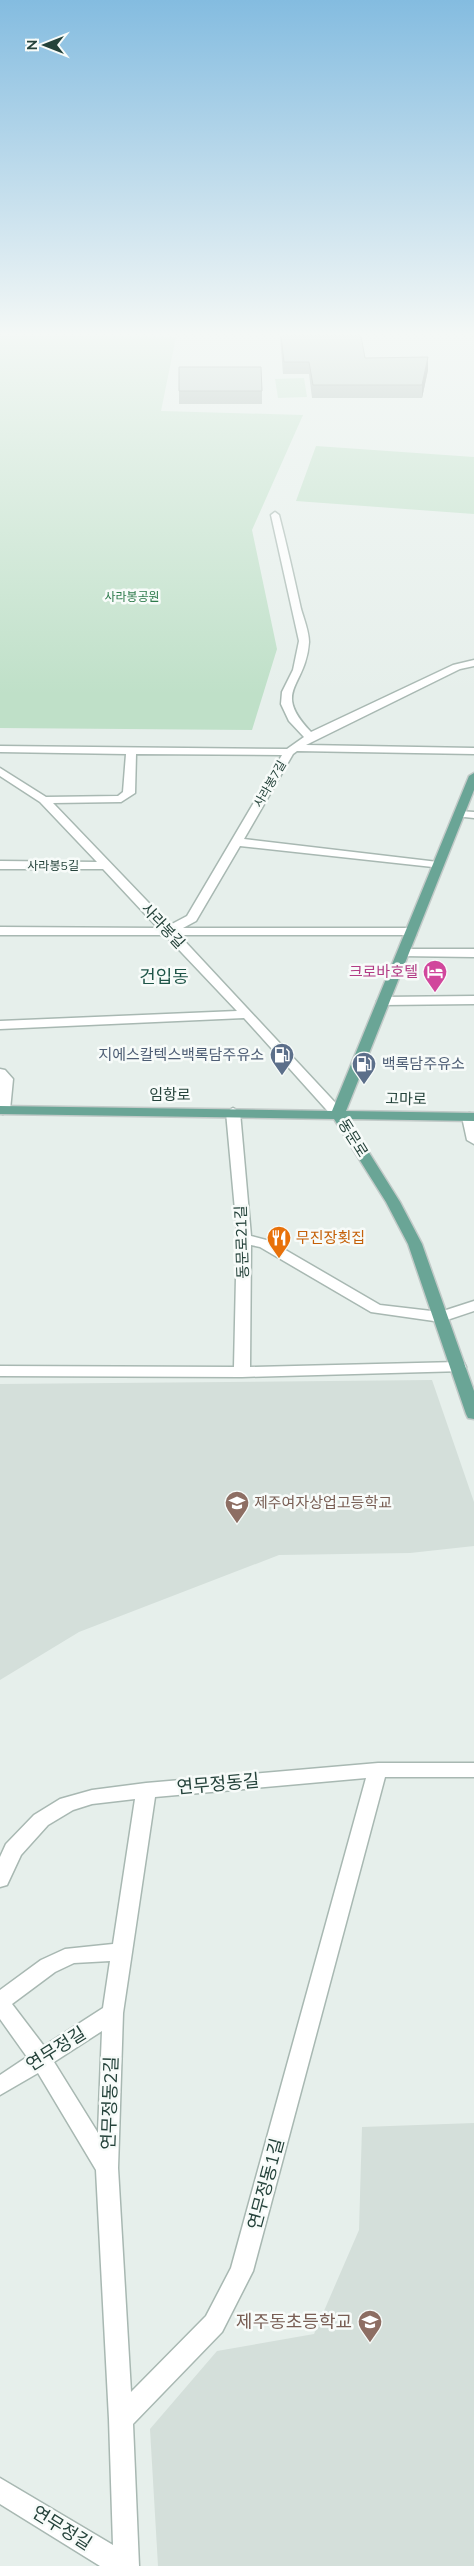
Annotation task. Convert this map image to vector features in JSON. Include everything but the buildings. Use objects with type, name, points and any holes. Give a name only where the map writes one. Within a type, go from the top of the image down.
[{"type":"main road","name":"동문로","points":[[474,776],[338,1114],[393,1202],[415,1244],[474,1414]]},
{"type":"main road","name":"임항로","points":[[1,1110],[338,1114]]},
{"type":"main road","name":"고마로","points":[[338,1114],[472,1116]]},
{"type":"street","points":[[275,515],[304,641],[298,670],[287,692],[286,704],[293,719],[310,737]]},
{"type":"street","points":[[457,668],[474,657]]},
{"type":"street","name":"사라봉7길","points":[[168,931],[192,918],[292,750],[310,737],[457,668],[474,663]]},
{"type":"street","points":[[0,749],[131,752],[292,750],[474,751]]},
{"type":"street","points":[[44,800],[121,799],[129,793],[131,752]]},
{"type":"street","name":"사라봉길","points":[[0,771],[44,800],[247,1014],[338,1114]]},
{"type":"street","points":[[459,814],[474,815]]},
{"type":"street","points":[[237,842],[438,866]]},
{"type":"street","name":"사라봉5길","points":[[0,865],[106,866]]},
{"type":"street","name":"사라봉7길","points":[[0,931],[412,932]]},
{"type":"street","points":[[404,953],[474,953]]},
{"type":"street","points":[[383,1002],[474,1000]]},
{"type":"street","points":[[0,1025],[247,1014]]},
{"type":"street","name":"임항로","points":[[0,1073],[6,1079],[1,1110]]},
{"type":"street","name":"동문로21길","points":[[233,1112],[244,1239],[242,1372]]},
{"type":"street","points":[[472,1116],[474,1140]]},
{"type":"street","points":[[244,1239],[265,1244],[376,1309],[441,1318],[474,1306]]},
{"type":"street","points":[[0,1371],[242,1372],[458,1367]]},
{"type":"street","name":"연무정동길","points":[[0,1879],[13,1850],[41,1820],[67,1804],[92,1797],[146,1790],[378,1770],[474,1770]]},
{"type":"street","name":"연무정동1길","points":[[121,2419],[214,2324],[242,2272],[378,1770]]},
{"type":"street","name":"연무정동2길","points":[[121,2419],[108,2168],[113,2013],[146,1790]]},
{"type":"street","points":[[108,2168],[40,2058],[0,2002],[48,1966],[72,1955],[122,1952]]},
{"type":"street","name":"연무정길","points":[[0,2086],[40,2058],[113,2013]]},
{"type":"street","points":[[121,2419],[125,2566]]},
{"type":"street","name":"연무정길","points":[[0,2490],[125,2566]]},
{"type":"shaded area","name":"제주여자상업고등학교","points":[[432,1380],[474,1502],[474,1546],[410,1553],[279,1555],[79,1632],[0,1680],[0,1384]]},
{"type":"shaded area","name":"제주동초등학교","points":[[474,2123],[474,2566],[158,2566],[150,2429],[217,2351],[314,2334],[359,2230],[362,2127]]},
{"type":"green space","name":"사라봉공원","points":[[0,456],[285,456],[252,530],[277,649],[252,730],[0,728]]},
{"type":"green space","points":[[312,456],[474,457],[474,514],[296,501]]},
{"type":"place","name":"크로바호텔","points":[[435,993]]},
{"type":"place","name":"지에스칼텍스백록담주유소","points":[[282,1076]]},
{"type":"place","name":"백록담주유소","points":[[364,1085]]},
{"type":"place","name":"무진장횟집","points":[[279,1259]]},
{"type":"place","name":"제주여자상업고등학교","points":[[237,1524]]},
{"type":"place","name":"제주동초등학교","points":[[370,2343]]},
{"type":"district","name":"건입동","points":[[164,977]]}]
